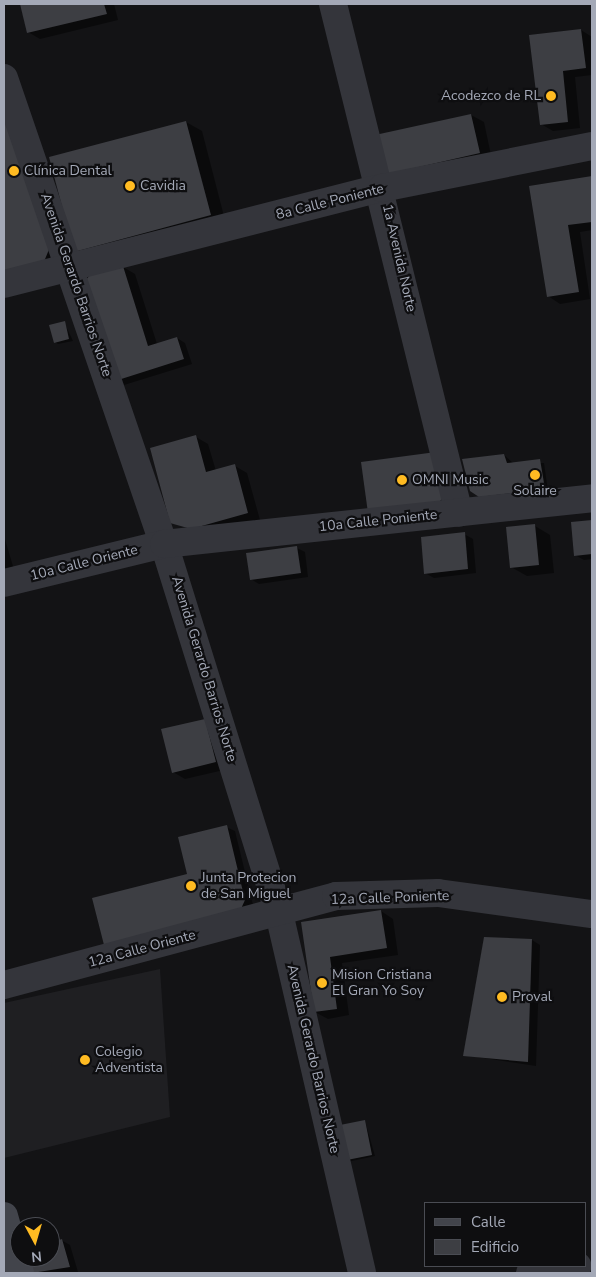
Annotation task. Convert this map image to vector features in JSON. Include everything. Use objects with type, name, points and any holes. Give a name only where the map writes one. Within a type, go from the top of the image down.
[{"type":"main road","points":[[4,1216],[20,1273]]},
{"type":"street","name":"1a Avenida Norte","points":[[333,4],[382,188],[459,513]]},
{"type":"street","name":"Avenida Gerardo Barrios Norte","points":[[4,78],[164,544],[279,912],[362,1273]]},
{"type":"street","name":"8a Calle Poniente","points":[[4,284],[382,188],[592,146]]},
{"type":"street","name":"10a Calle Poniente","points":[[164,544],[592,498]]},
{"type":"street","name":"10a Calle Oriente","points":[[4,583],[164,544]]},
{"type":"street","name":"12a Calle Poniente","points":[[279,912],[336,896],[438,893],[592,914]]},
{"type":"street","name":"12a Calle Oriente","points":[[4,985],[279,912]]},
{"type":"street","points":[[530,1273],[570,1267]]},
{"type":"shaded area","name":"Colegio Adventista","points":[[160,969],[170,1117],[4,1158],[4,1003]]},
{"type":"building","points":[[20,4],[104,4],[107,14],[27,33]]},
{"type":"building","name":"Acodezco de RL","points":[[581,29],[586,68],[563,71],[568,122],[540,125],[529,35]]},
{"type":"building","points":[[4,105],[50,247],[41,269],[4,278]]},
{"type":"building","points":[[471,114],[480,153],[384,175],[375,135]]},
{"type":"building","name":"Cavidia","points":[[186,121],[211,215],[74,252],[49,157]]},
{"type":"building","points":[[592,176],[592,222],[568,225],[579,292],[547,297],[529,186]]},
{"type":"building","points":[[123,266],[148,346],[177,337],[184,359],[115,381],[83,283],[92,273]]},
{"type":"building","points":[[65,321],[69,339],[54,343],[49,325]]},
{"type":"building","points":[[196,435],[206,472],[235,464],[248,513],[191,529],[170,523],[150,448]]},
{"type":"building","name":"OMNI Music","points":[[436,452],[443,498],[438,503],[368,513],[361,462]]},
{"type":"building","points":[[504,454],[507,463],[540,459],[545,489],[479,497],[470,491],[462,459]]},
{"type":"building","points":[[592,520],[592,554],[574,556],[571,522]]},
{"type":"building","points":[[535,524],[539,565],[510,568],[506,527]]},
{"type":"building","points":[[465,532],[468,569],[424,574],[421,537]]},
{"type":"building","points":[[297,546],[301,573],[250,580],[246,553]]},
{"type":"building","points":[[205,719],[216,762],[172,773],[161,729]]},
{"type":"building","name":"Junta Protecion de San Miguel","points":[[227,825],[245,900],[240,911],[104,945],[92,898],[187,874],[178,837]]},
{"type":"building","name":"Mision Cristiana El Gran Yo Soy","points":[[381,910],[387,948],[330,957],[337,1009],[314,1012],[301,922]]},
{"type":"building","name":"Proval","points":[[484,937],[532,939],[528,1062],[463,1056]]},
{"type":"building","points":[[365,1120],[372,1155],[342,1161],[335,1126]]},
{"type":"building","points":[[62,1239],[70,1267],[32,1273],[30,1267],[60,1267],[60,1240]]},
{"type":"place","name":"Acodezco de RL","points":[[551,96]]},
{"type":"place","name":"Clínica Dental","points":[[14,171]]},
{"type":"place","name":"Cavidia","points":[[130,186]]},
{"type":"place","name":"Solaire","points":[[535,475]]},
{"type":"place","name":"OMNI Music","points":[[402,480]]},
{"type":"place","name":"Junta Protecion de San Miguel","points":[[191,886]]},
{"type":"place","name":"Mision Cristiana El Gran Yo Soy","points":[[322,983]]},
{"type":"place","name":"Proval","points":[[502,997]]},
{"type":"place","name":"Colegio Adventista","points":[[85,1060]]}]
